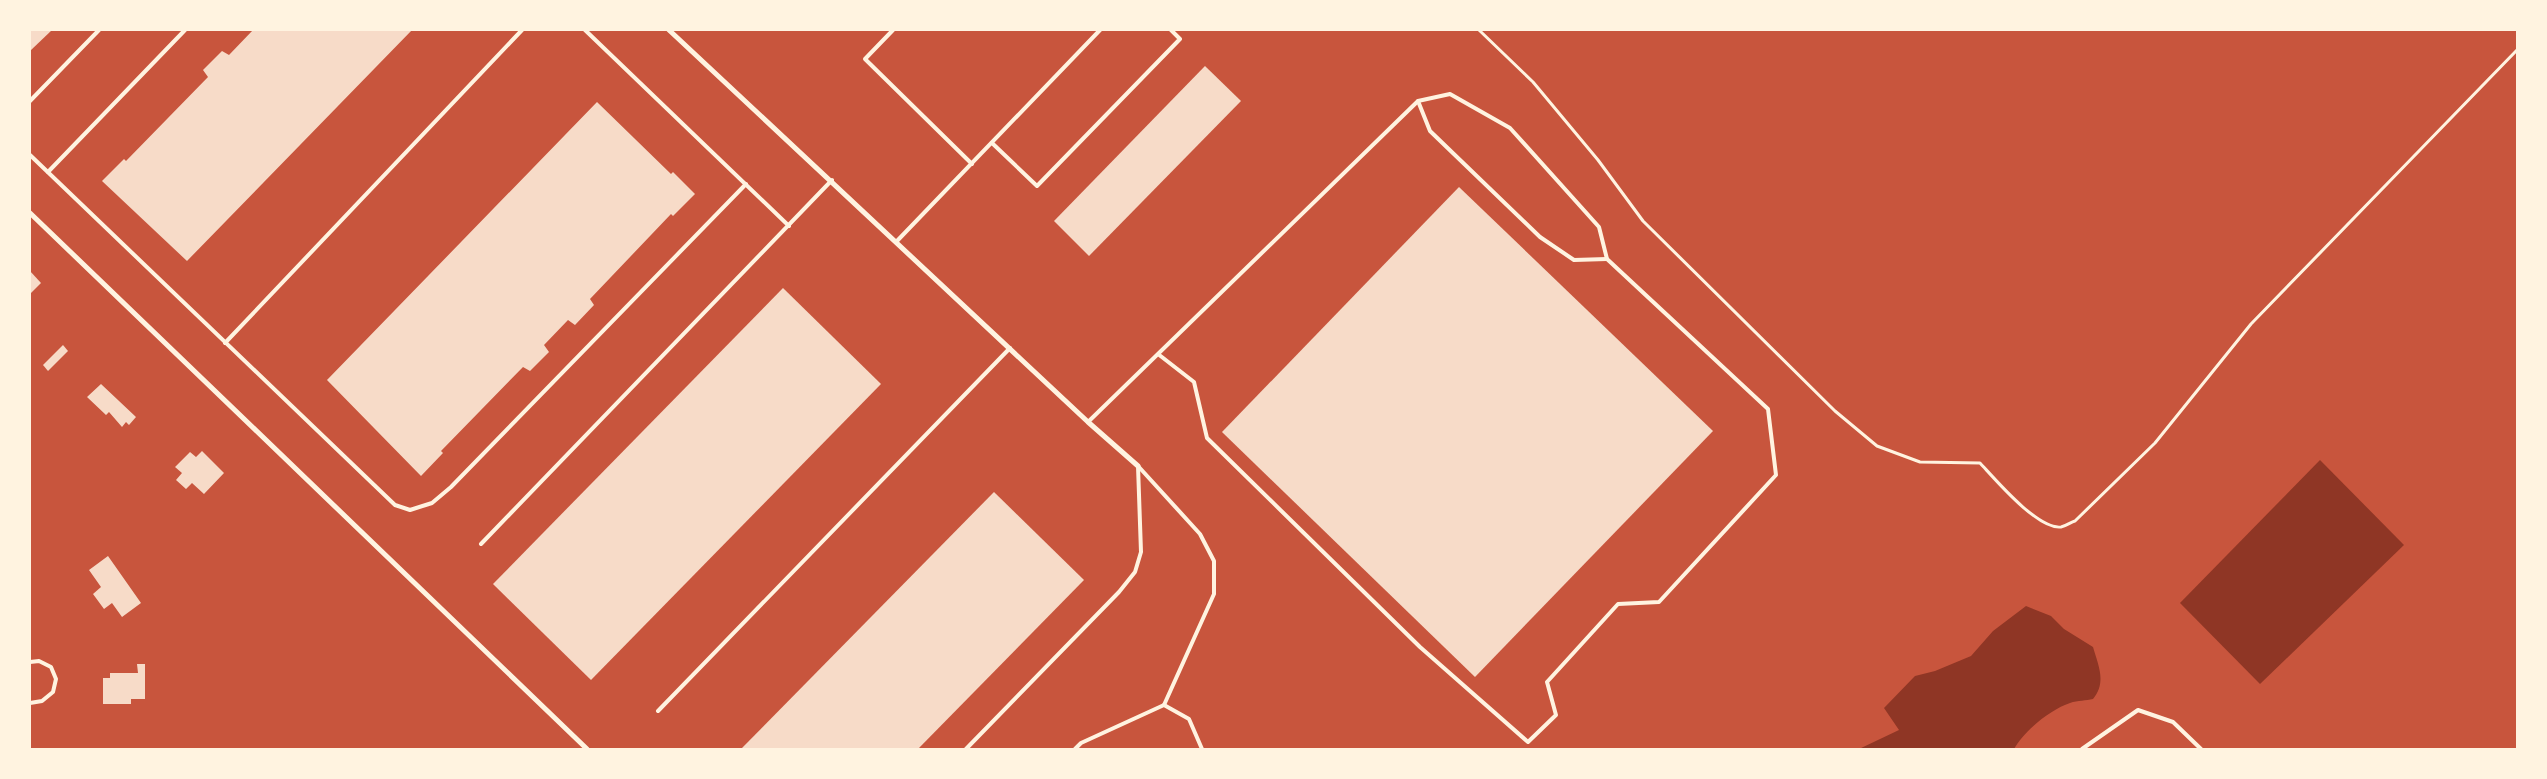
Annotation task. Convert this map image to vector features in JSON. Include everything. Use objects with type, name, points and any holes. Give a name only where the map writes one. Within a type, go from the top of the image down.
[{"type":"street","points":[[669,30],[832,180],[1088,422],[1138,466]]},
{"type":"street","points":[[30,213],[587,749]]},
{"type":"lane","points":[[30,101],[99,30]]},
{"type":"lane","points":[[48,172],[185,30]]},
{"type":"lane","points":[[225,342],[522,30]]},
{"type":"lane","points":[[585,30],[789,226]]},
{"type":"lane","points":[[893,30],[865,59],[972,164]]},
{"type":"lane","points":[[897,241],[1100,30]]},
{"type":"lane","points":[[992,143],[1037,186],[1180,39],[1171,30]]},
{"type":"lane","points":[[1088,422],[1418,101],[1450,94],[1510,128],[1599,227],[1607,259],[1768,409],[1776,475],[1659,602],[1618,604],[1547,682],[1556,714],[1528,742],[1420,647],[1207,438],[1194,382],[1158,354]]},
{"type":"lane","points":[[1418,101],[1430,132],[1540,237],[1574,260],[1607,259]]},
{"type":"lane","points":[[30,155],[395,505],[410,510],[432,503],[451,487],[746,184]]},
{"type":"lane","points":[[481,544],[832,180]]},
{"type":"lane","points":[[658,711],[1010,348]]},
{"type":"lane","points":[[1075,749],[1081,743],[1164,705],[1214,594],[1214,561],[1200,534],[1138,466]]},
{"type":"lane","points":[[966,749],[1119,592],[1135,572],[1141,552],[1138,466]]},
{"type":"lane","points":[[30,662],[39,661],[51,667],[56,679],[54,692],[42,701],[30,702]]},
{"type":"lane","points":[[1164,705],[1189,719],[1202,749]]},
{"type":"lane","points":[[2082,749],[2138,710],[2173,722],[2201,749]]},
{"type":"path","points":[[1479,30],[1533,82],[1598,160],[1643,221],[1835,411],[1876,446],[1920,462],[1980,463],[2029,512],[2046,525],[2061,527],[2075,521],[2155,443],[2251,324],[2517,50]]},
{"type":"shaded area","points":[[2320,460],[2404,545],[2260,684],[2180,603]]},
{"type":"shaded area","points":[[2026,606],[2051,616],[2064,629],[2093,647],[2099,667],[2100,686],[2093,699],[2073,702],[2047,715],[2024,735],[2014,749],[1859,749],[1899,730],[1884,708],[1915,676],[1935,671],[1971,656],[1993,631]]},
{"type":"building","points":[[30,30],[52,30],[30,51]]},
{"type":"building","points":[[253,30],[412,30],[187,261],[102,181],[124,159],[126,161],[208,77],[203,70],[222,51],[229,55]]},
{"type":"building","points":[[1205,66],[1241,101],[1089,256],[1054,221]]},
{"type":"building","points":[[597,102],[671,174],[673,172],[695,194],[673,216],[671,214],[590,299],[594,305],[575,325],[568,320],[544,345],[549,352],[530,371],[523,367],[441,451],[443,453],[421,476],[327,380]]},
{"type":"building","points":[[1459,187],[1713,431],[1475,677],[1222,432]]},
{"type":"building","points":[[30,271],[41,283],[30,294]]},
{"type":"building","points":[[783,288],[881,384],[591,680],[493,584]]},
{"type":"building","points":[[63,345],[68,351],[48,371],[43,365]]},
{"type":"building","points":[[101,384],[136,417],[129,425],[126,422],[122,427],[109,412],[106,415],[87,397]]},
{"type":"building","points":[[202,451],[224,473],[204,494],[192,483],[186,489],[176,480],[182,473],[175,467],[190,452],[196,457]]},
{"type":"building","points":[[994,492],[1084,580],[918,749],[741,749]]},
{"type":"building","points":[[108,556],[141,603],[122,617],[112,603],[104,609],[93,594],[101,587],[89,570]]},
{"type":"building","points":[[137,664],[145,664],[145,699],[131,699],[131,704],[103,704],[103,678],[110,678],[110,673],[138,673]]}]
